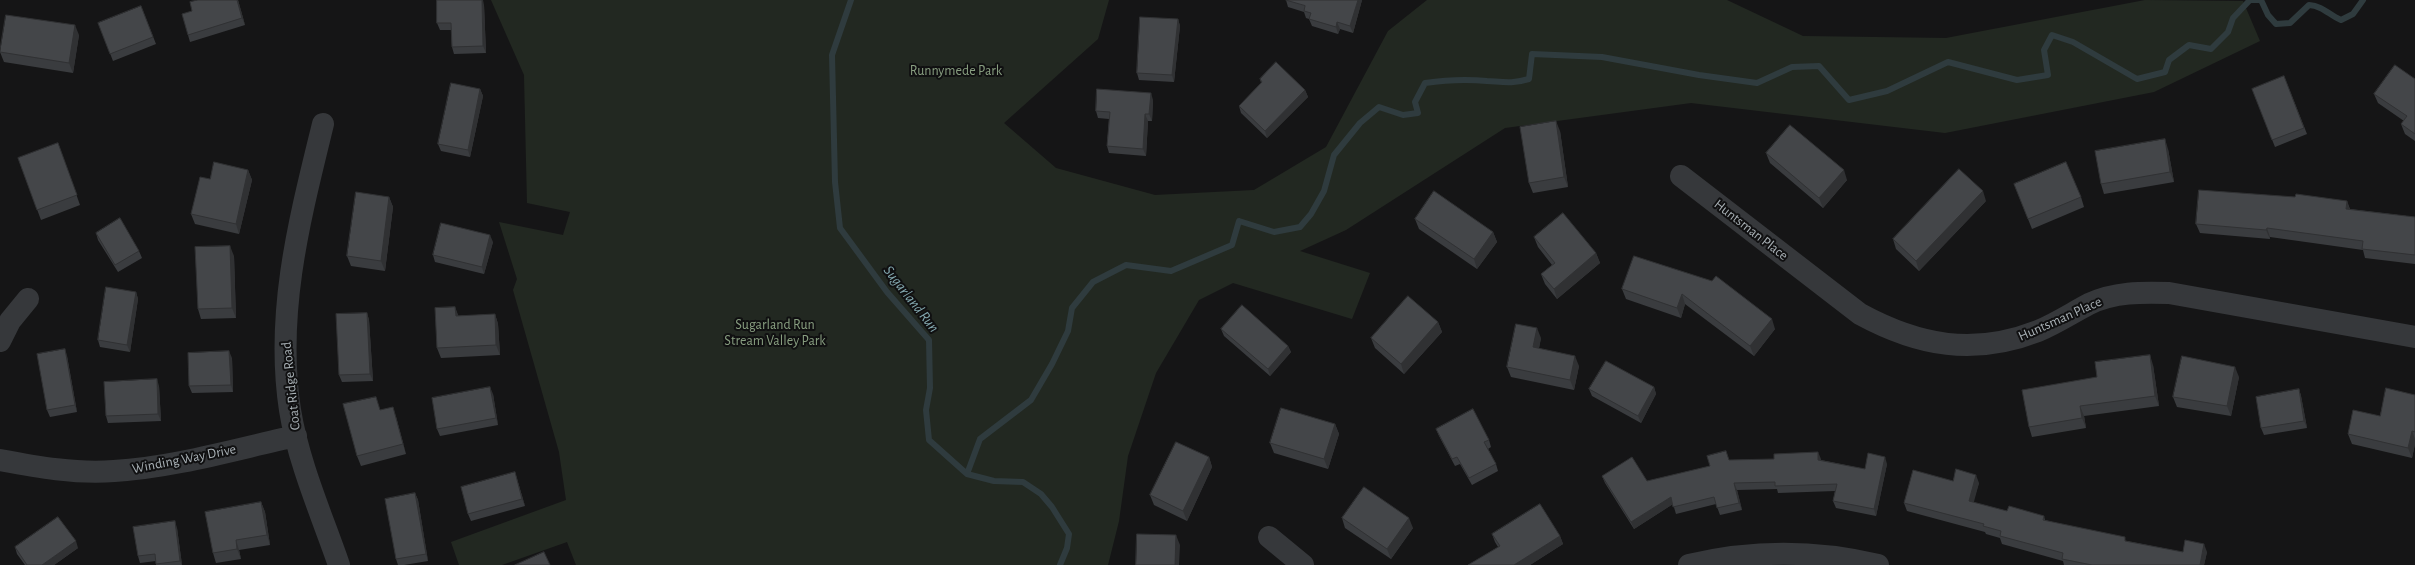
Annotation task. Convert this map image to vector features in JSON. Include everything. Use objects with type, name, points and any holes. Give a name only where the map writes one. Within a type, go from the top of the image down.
[{"type":"street","name":"Coat Ridge Road","points":[[323,124],[291,273],[285,317],[285,363],[296,436],[339,565]]},
{"type":"street","name":"Huntsman Place","points":[[1681,176],[1860,314],[1889,330],[1919,340],[1949,345],[1980,345],[2009,340],[2039,331],[2090,304],[2116,295],[2143,292],[2169,293],[2415,337]]},
{"type":"street","points":[[0,341],[10,321],[28,299]]},
{"type":"street","name":"Winding Way Drive","points":[[0,460],[69,470],[113,471],[158,467],[296,436]]},
{"type":"street","points":[[1269,537],[1303,565]]},
{"type":"street","points":[[1689,565],[1752,554],[1798,553],[1846,558],[1878,565]]},
{"type":"green space","name":"Sugarland Run Stream Valley Park","points":[[491,0],[1109,0],[1098,39],[1004,123],[1056,168],[1155,195],[1254,190],[1326,147],[1388,31],[1427,0],[1727,0],[1803,36],[1946,38],[2145,0],[2243,1],[2260,41],[2154,92],[1945,133],[1691,103],[1505,128],[1346,230],[1300,251],[1370,273],[1352,319],[1233,283],[1199,300],[1156,373],[1128,456],[1119,521],[1108,565],[576,565],[567,542],[502,565],[459,565],[451,542],[566,500],[559,452],[513,290],[517,279],[499,222],[563,235],[570,212],[527,203],[524,75]]},
{"type":"building","points":[[198,0],[237,0],[242,18],[188,35],[182,14],[192,11],[190,2]]},
{"type":"building","points":[[437,0],[482,0],[483,46],[452,47],[451,23],[437,23]]},
{"type":"building","points":[[1286,0],[1358,0],[1350,26],[1337,22],[1336,27],[1309,19],[1311,13],[1304,11],[1305,6]]},
{"type":"building","points":[[141,6],[153,37],[110,54],[98,23]]},
{"type":"building","points":[[6,15],[75,25],[69,63],[0,52]]},
{"type":"building","points":[[1140,17],[1178,19],[1172,75],[1137,73]]},
{"type":"building","points":[[1276,62],[1305,90],[1265,131],[1239,106],[1262,82],[1260,79]]},
{"type":"building","points":[[2395,65],[2415,79],[2415,134],[2401,124],[2407,116],[2374,94]]},
{"type":"building","points":[[2284,76],[2304,128],[2272,140],[2252,89]]},
{"type":"building","points":[[451,83],[480,89],[468,150],[438,144]]},
{"type":"building","points":[[1097,89],[1151,93],[1149,114],[1145,114],[1143,149],[1107,146],[1110,112],[1096,111]]},
{"type":"building","points":[[1556,121],[1564,177],[1529,183],[1520,127]]},
{"type":"building","points":[[1790,125],[1844,170],[1819,198],[1766,153]]},
{"type":"building","points":[[2165,139],[2170,172],[2101,184],[2095,151]]},
{"type":"building","points":[[58,143],[77,195],[37,210],[18,158]]},
{"type":"building","points":[[214,162],[248,170],[236,224],[191,214],[200,177],[210,179]]},
{"type":"building","points":[[2066,162],[2081,197],[2028,219],[2014,184]]},
{"type":"building","points":[[1959,169],[1983,191],[1916,261],[1893,239]]},
{"type":"building","points":[[2199,190],[2295,197],[2296,194],[2347,201],[2346,209],[2415,217],[2415,255],[2362,249],[2363,241],[2267,228],[2266,230],[2196,224]]},
{"type":"building","points":[[1434,191],[1493,232],[1474,259],[1415,219]]},
{"type":"building","points":[[356,192],[389,197],[381,261],[347,256]]},
{"type":"building","points":[[1563,213],[1596,253],[1554,289],[1541,274],[1555,263],[1534,237]]},
{"type":"building","points":[[120,218],[139,251],[115,265],[96,233]]},
{"type":"building","points":[[441,223],[490,235],[482,267],[433,255]]},
{"type":"building","points":[[230,246],[232,308],[198,309],[195,247]]},
{"type":"building","points":[[1634,256],[1712,281],[1716,276],[1772,319],[1750,346],[1682,294],[1677,308],[1622,289]]},
{"type":"building","points":[[106,287],[136,292],[127,345],[98,340]]},
{"type":"building","points":[[1408,296],[1438,322],[1401,364],[1371,338]]},
{"type":"building","points":[[1242,305],[1288,346],[1268,369],[1221,329]]},
{"type":"building","points":[[455,307],[456,316],[495,314],[496,345],[437,348],[435,308]]},
{"type":"building","points":[[367,313],[370,374],[339,375],[336,314]]},
{"type":"building","points":[[1516,324],[1537,328],[1533,347],[1575,356],[1570,380],[1507,367]]},
{"type":"building","points":[[65,349],[75,405],[47,410],[37,354]]},
{"type":"building","points":[[229,351],[231,385],[189,386],[188,353]]},
{"type":"building","points":[[2150,355],[2155,396],[2080,406],[2082,418],[2029,427],[2022,390],[2097,377],[2095,362]]},
{"type":"building","points":[[2182,356],[2235,367],[2227,406],[2173,397]]},
{"type":"building","points":[[1606,361],[1654,387],[1638,416],[1589,389]]},
{"type":"building","points":[[157,379],[158,414],[106,416],[104,382]]},
{"type":"building","points":[[490,387],[496,418],[437,429],[432,398]]},
{"type":"building","points":[[2386,388],[2415,395],[2415,432],[2412,431],[2408,448],[2348,434],[2353,410],[2380,416]]},
{"type":"building","points":[[2299,389],[2304,421],[2261,428],[2256,397]]},
{"type":"building","points":[[376,397],[380,410],[393,407],[403,444],[357,456],[343,404]]},
{"type":"building","points":[[1281,408],[1335,424],[1324,459],[1270,443]]},
{"type":"building","points":[[1473,409],[1489,440],[1484,442],[1496,464],[1469,478],[1457,457],[1452,459],[1436,429]]},
{"type":"building","points":[[1176,442],[1209,457],[1183,511],[1150,495]]},
{"type":"building","points":[[1726,451],[1729,460],[1774,459],[1774,454],[1818,452],[1818,460],[1865,469],[1868,453],[1885,457],[1874,509],[1833,501],[1837,484],[1775,486],[1775,482],[1734,483],[1739,503],[1717,508],[1714,497],[1673,507],[1671,497],[1631,522],[1602,476],[1632,457],[1647,481],[1710,466],[1707,456]]},
{"type":"building","points":[[1956,469],[1976,475],[1969,501],[2007,511],[2009,506],[2044,516],[2043,520],[2125,537],[2125,541],[2183,552],[2185,540],[2204,544],[2200,565],[2092,565],[2062,559],[2063,553],[2000,536],[2001,531],[1983,526],[1984,524],[1904,503],[1913,470],[1953,481]]},
{"type":"building","points":[[515,472],[522,499],[468,514],[461,487]]},
{"type":"building","points":[[1364,487],[1409,518],[1387,549],[1342,518]]},
{"type":"building","points":[[415,493],[426,554],[396,559],[385,499]]},
{"type":"building","points":[[261,502],[267,535],[236,540],[237,549],[213,553],[205,512]]},
{"type":"building","points":[[1540,504],[1560,536],[1514,565],[1468,565],[1500,546],[1492,534]]},
{"type":"building","points":[[58,517],[76,541],[42,565],[27,565],[15,547]]},
{"type":"building","points":[[175,521],[180,561],[156,564],[155,554],[138,556],[133,527]]},
{"type":"building","points":[[1137,534],[1176,535],[1175,565],[1136,565]]},
{"type":"building","points":[[544,552],[550,565],[515,565]]},
{"type":"waterway","name":"Sugarland Run","points":[[851,0],[832,55],[835,182],[840,228],[887,292],[929,340],[930,388],[926,410],[929,440],[967,474],[994,481],[1023,482],[1041,494],[1052,507],[1069,534],[1067,548],[1060,565]]},
{"type":"waterway","points":[[967,474],[980,439],[1031,400],[1052,364],[1068,331],[1072,308],[1093,282],[1126,265],[1171,271],[1232,245],[1239,221],[1274,232],[1300,227],[1311,214],[1324,191],[1334,155],[1360,123],[1379,107],[1403,115],[1418,113],[1415,102],[1425,83],[1464,80],[1503,82],[1523,81],[1529,79],[1532,54],[1602,57],[1699,75],[1757,83],[1792,67],[1819,66],[1849,100],[1887,91],[1948,62],[2017,80],[2048,75],[2044,50],[2052,35],[2073,42],[2137,79],[2165,72],[2169,60],[2189,45],[2211,49],[2228,32],[2233,18],[2250,0],[2261,0],[2268,15],[2276,24],[2290,23],[2309,5],[2322,9],[2341,20],[2353,14],[2363,0]]},
{"type":"park label","name":"Runnymede Park","points":[[956,71]]}]
